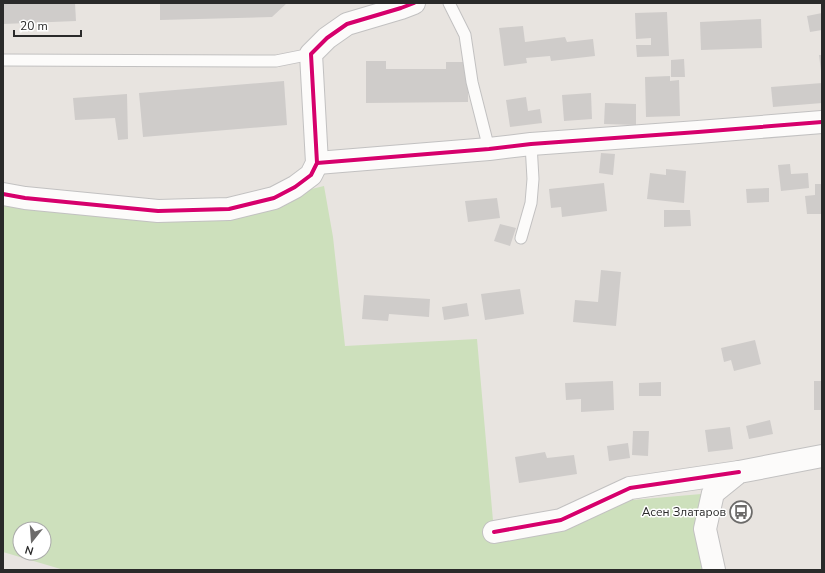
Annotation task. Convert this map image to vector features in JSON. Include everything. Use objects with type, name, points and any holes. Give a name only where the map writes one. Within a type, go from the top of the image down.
[{"type":"street","points":[[3,194],[25,198],[158,211],[229,209],[274,198],[295,187],[311,175],[317,163],[311,54],[327,38],[347,24],[414,3]]},
{"type":"street","points":[[317,163],[530,144],[822,122]]},
{"type":"street","points":[[494,532],[561,520],[630,488],[739,472],[822,456]]},
{"type":"street","points":[[714,570],[705,530],[713,493],[739,472]]},
{"type":"lane","points":[[449,3],[465,35],[472,82],[489,148]]},
{"type":"lane","points":[[3,60],[276,61],[311,54]]},
{"type":"lane","points":[[521,238],[531,203],[533,179],[530,144]]},
{"type":"green space","points":[[324,186],[333,237],[345,346],[477,339],[494,532],[597,503],[713,493],[714,570],[64,570],[34,561],[52,561],[52,521],[12,521],[12,555],[3,552],[3,191],[158,211],[274,198]]},
{"type":"building","points":[[3,3],[75,3],[76,21],[3,24]]},
{"type":"building","points":[[160,3],[287,3],[272,17],[160,20]]},
{"type":"building","points":[[667,12],[669,56],[637,57],[636,45],[651,45],[651,38],[636,39],[635,13]]},
{"type":"building","points":[[822,13],[822,30],[810,32],[807,16]]},
{"type":"building","points":[[761,19],[762,48],[701,50],[700,22]]},
{"type":"building","points":[[523,26],[525,42],[565,37],[567,42],[593,39],[595,56],[551,61],[550,56],[526,58],[527,63],[504,66],[499,28]]},
{"type":"building","points":[[819,55],[822,55],[822,71],[821,71]]},
{"type":"building","points":[[684,59],[685,77],[671,77],[671,60]]},
{"type":"building","points":[[366,61],[386,61],[386,69],[446,69],[446,62],[468,62],[468,102],[366,103]]},
{"type":"building","points":[[670,76],[670,81],[679,80],[680,116],[646,117],[645,77]]},
{"type":"building","points":[[284,81],[287,125],[143,137],[139,93]]},
{"type":"building","points":[[822,83],[822,103],[773,107],[771,87]]},
{"type":"building","points":[[591,93],[592,119],[564,121],[562,95]]},
{"type":"building","points":[[127,94],[128,139],[118,140],[115,118],[75,120],[73,98]]},
{"type":"building","points":[[526,97],[528,111],[540,109],[542,123],[510,127],[506,100]]},
{"type":"building","points":[[605,103],[636,104],[636,125],[604,124]]},
{"type":"building","points":[[601,153],[615,154],[613,175],[599,173]]},
{"type":"building","points":[[790,164],[791,174],[808,173],[809,188],[781,191],[778,165]]},
{"type":"building","points":[[666,169],[686,171],[684,203],[647,199],[650,173],[666,175]]},
{"type":"building","points":[[604,183],[607,211],[562,217],[561,207],[551,208],[549,189]]},
{"type":"building","points":[[815,184],[822,184],[822,214],[807,214],[805,196],[815,195]]},
{"type":"building","points":[[769,188],[769,202],[747,203],[746,189]]},
{"type":"building","points":[[497,198],[500,218],[468,222],[465,201]]},
{"type":"building","points":[[664,210],[690,210],[691,226],[664,227]]},
{"type":"building","points":[[500,224],[516,228],[510,246],[494,241]]},
{"type":"building","points":[[601,270],[621,272],[616,326],[573,322],[575,300],[598,302]]},
{"type":"building","points":[[520,289],[524,314],[485,320],[481,294]]},
{"type":"building","points":[[364,295],[430,299],[429,317],[389,314],[388,321],[362,319]]},
{"type":"building","points":[[467,303],[469,316],[444,320],[442,307]]},
{"type":"building","points":[[755,340],[761,364],[734,371],[731,360],[724,362],[721,348]]},
{"type":"building","points":[[613,381],[614,410],[581,412],[581,399],[566,400],[565,383]]},
{"type":"building","points":[[814,381],[822,381],[822,410],[814,410]]},
{"type":"building","points":[[661,382],[661,396],[639,396],[639,383]]},
{"type":"building","points":[[770,420],[773,434],[749,439],[746,426]]},
{"type":"building","points":[[730,427],[733,449],[708,452],[705,430]]},
{"type":"building","points":[[633,431],[649,431],[648,456],[632,455]]},
{"type":"building","points":[[628,443],[630,458],[609,461],[607,446]]},
{"type":"building","points":[[545,452],[547,458],[574,455],[577,474],[519,483],[515,457]]},
{"type":"cycle path","points":[[3,194],[25,198],[158,211],[229,209],[274,198],[295,187],[311,175],[317,163],[311,54],[327,38],[347,24],[414,3]]},
{"type":"cycle path","points":[[317,163],[489,149],[531,144],[822,122]]},
{"type":"cycle path","points":[[494,532],[561,520],[630,488],[739,472]]},
{"type":"place","name":"Асен Златаров","points":[[741,512]]}]
